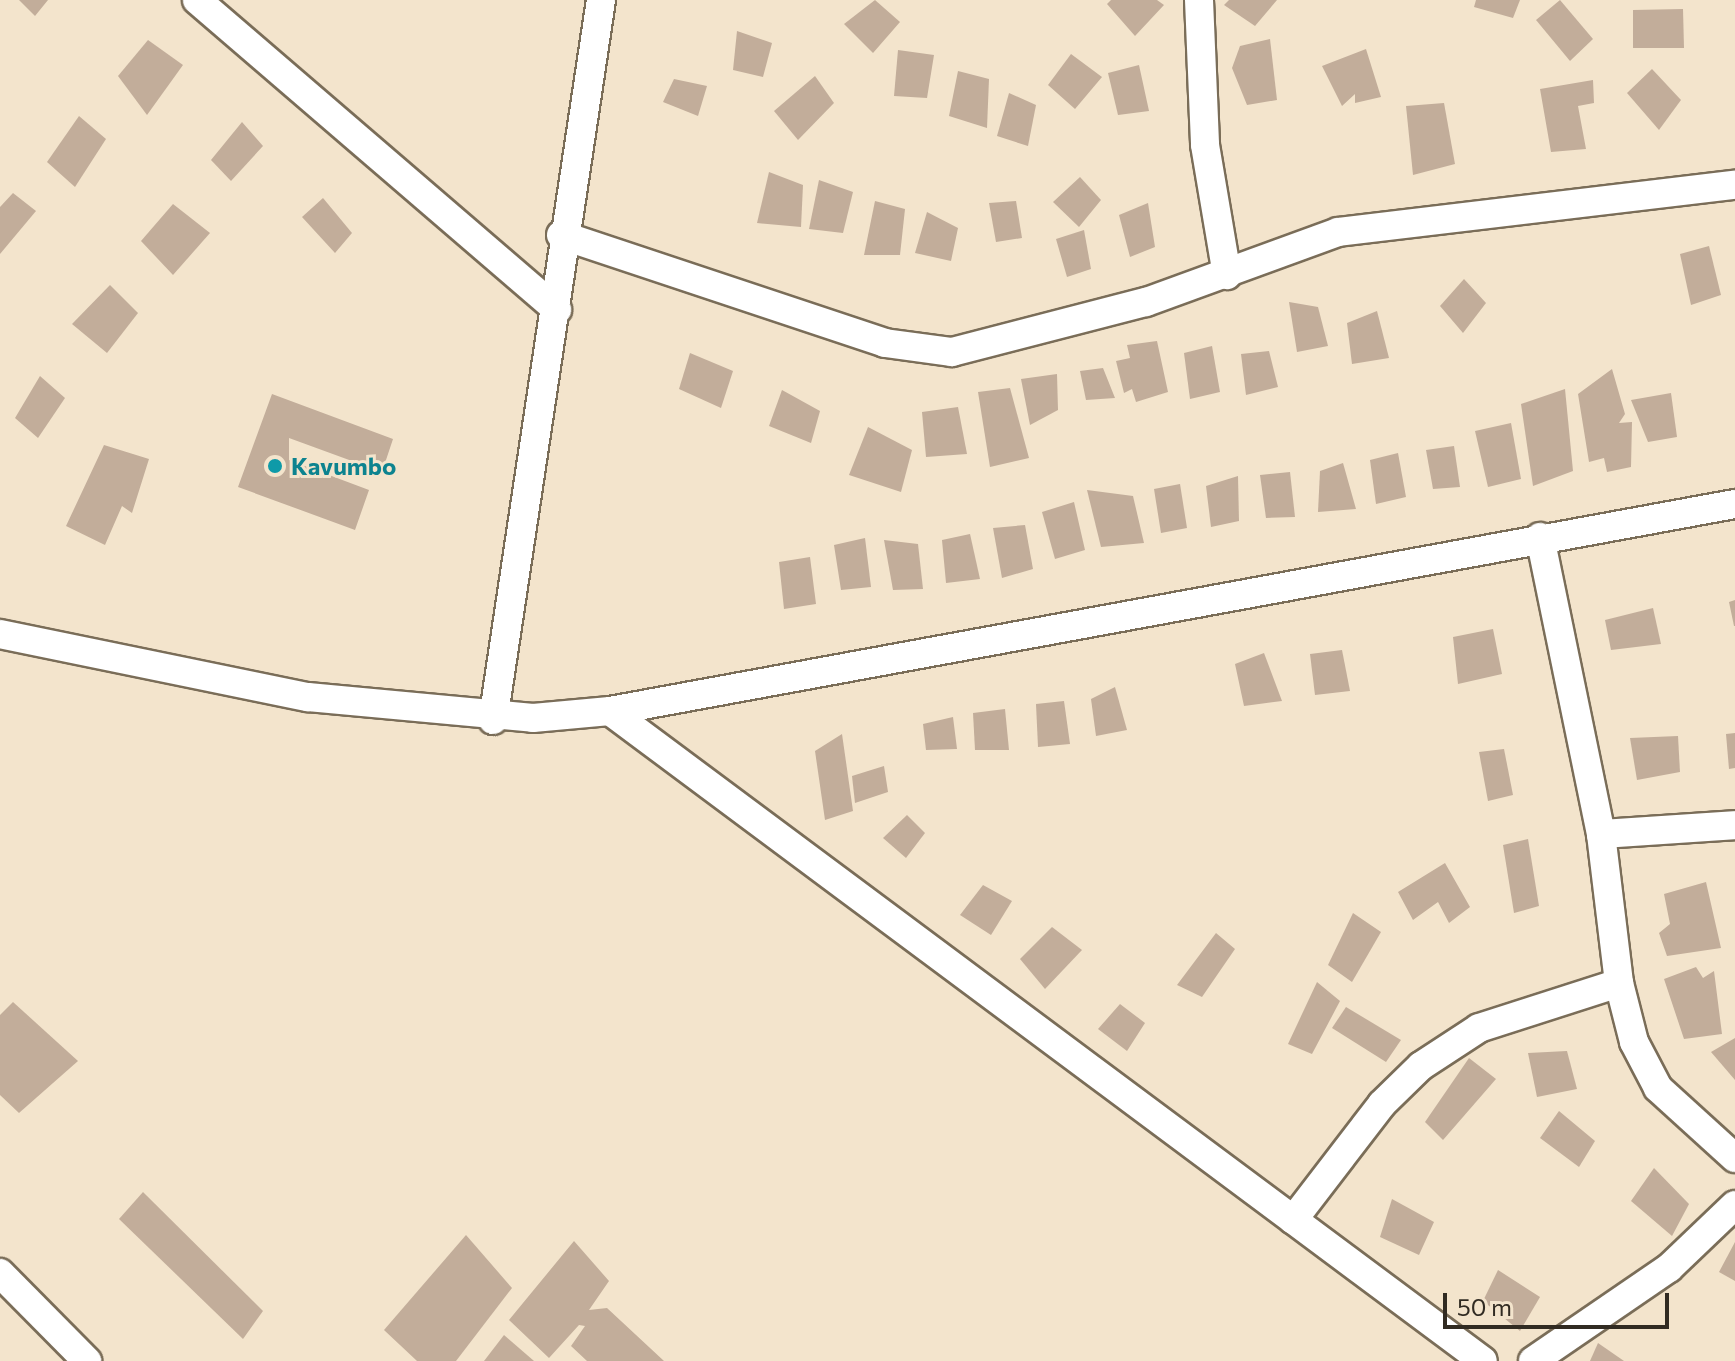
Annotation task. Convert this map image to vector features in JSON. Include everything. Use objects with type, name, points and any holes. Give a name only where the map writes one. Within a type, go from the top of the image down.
[{"type":"street","points":[[197,0],[557,310]]},
{"type":"street","points":[[493,720],[557,310],[561,235],[601,0]]},
{"type":"street","points":[[1199,0],[1205,145],[1227,275]]},
{"type":"street","points":[[561,235],[885,343],[952,352],[1227,275],[1338,232],[1735,185]]},
{"type":"street","points":[[0,634],[308,697],[493,720],[610,711],[1540,537],[1735,504]]},
{"type":"street","points":[[1540,537],[1601,834],[1619,983],[1634,1042],[1658,1088],[1735,1158]]},
{"type":"street","points":[[610,711],[1483,1361]]},
{"type":"street","points":[[1601,834],[1735,825]]},
{"type":"street","points":[[1293,1220],[1382,1104],[1421,1066],[1479,1028],[1619,983]]},
{"type":"street","points":[[1533,1361],[1669,1268],[1735,1205]]},
{"type":"street","points":[[0,1273],[87,1361]]},
{"type":"building","points":[[19,0],[48,0],[35,16]]},
{"type":"building","points":[[875,0],[900,22],[873,53],[844,24]]},
{"type":"building","points":[[1111,0],[1157,0],[1164,5],[1135,36],[1107,4]]},
{"type":"building","points":[[1229,0],[1277,0],[1255,26],[1224,5]]},
{"type":"building","points":[[1476,0],[1520,0],[1513,18],[1474,7]]},
{"type":"building","points":[[1560,0],[1593,39],[1570,61],[1536,20]]},
{"type":"building","points":[[1683,9],[1684,48],[1633,48],[1633,10]]},
{"type":"building","points":[[737,31],[772,43],[763,77],[733,70]]},
{"type":"building","points":[[1270,39],[1277,100],[1247,105],[1232,68],[1240,46]]},
{"type":"building","points":[[148,40],[183,65],[147,115],[118,76]]},
{"type":"building","points":[[1366,49],[1381,97],[1355,103],[1355,94],[1342,106],[1322,66]]},
{"type":"building","points":[[898,50],[934,55],[927,98],[894,96]]},
{"type":"building","points":[[1071,54],[1102,77],[1075,109],[1048,85]]},
{"type":"building","points":[[1139,65],[1149,111],[1118,115],[1108,73]]},
{"type":"building","points":[[1652,69],[1681,100],[1659,130],[1627,93]]},
{"type":"building","points":[[958,71],[989,79],[987,128],[949,116]]},
{"type":"building","points":[[815,76],[834,103],[798,140],[774,111]]},
{"type":"building","points":[[674,79],[707,86],[698,116],[663,102]]},
{"type":"building","points":[[1593,80],[1594,103],[1578,106],[1586,149],[1551,152],[1540,89]]},
{"type":"building","points":[[1009,93],[1036,105],[1028,146],[997,136]]},
{"type":"building","points":[[1444,103],[1455,164],[1413,175],[1406,106]]},
{"type":"building","points":[[79,116],[106,139],[75,187],[47,162]]},
{"type":"building","points":[[242,122],[263,146],[231,181],[211,160]]},
{"type":"building","points":[[769,172],[803,185],[801,227],[757,223]]},
{"type":"building","points":[[1080,177],[1101,200],[1079,227],[1053,202]]},
{"type":"building","points":[[819,180],[853,192],[843,233],[809,229]]},
{"type":"building","points":[[13,193],[36,211],[0,254],[0,207]]},
{"type":"building","points":[[323,198],[352,233],[335,253],[302,217]]},
{"type":"building","points":[[875,201],[905,209],[900,255],[864,255]]},
{"type":"building","points":[[1016,201],[1022,238],[996,242],[989,203]]},
{"type":"building","points":[[1148,203],[1155,247],[1130,257],[1119,215]]},
{"type":"building","points":[[173,204],[210,233],[173,275],[141,241]]},
{"type":"building","points":[[927,212],[958,228],[951,261],[915,253]]},
{"type":"building","points":[[1084,230],[1091,269],[1067,277],[1056,239]]},
{"type":"building","points":[[1709,246],[1721,295],[1691,305],[1680,254]]},
{"type":"building","points":[[1464,279],[1486,303],[1463,333],[1440,306]]},
{"type":"building","points":[[110,285],[138,313],[107,353],[72,324]]},
{"type":"building","points":[[1289,302],[1318,307],[1328,346],[1297,352]]},
{"type":"building","points":[[1377,311],[1389,358],[1352,364],[1347,323]]},
{"type":"building","points":[[1157,341],[1168,392],[1136,402],[1132,389],[1124,393],[1116,361],[1130,358],[1127,345]]},
{"type":"building","points":[[1212,346],[1220,392],[1190,399],[1184,353]]},
{"type":"building","points":[[1269,351],[1278,387],[1246,395],[1241,354]]},
{"type":"building","points":[[690,353],[733,371],[721,408],[679,389]]},
{"type":"building","points":[[1103,368],[1115,398],[1086,400],[1080,371]]},
{"type":"building","points":[[1612,369],[1625,414],[1619,423],[1632,422],[1631,467],[1607,472],[1604,458],[1589,462],[1578,394]]},
{"type":"building","points":[[1057,374],[1058,410],[1030,425],[1021,379]]},
{"type":"building","points":[[40,376],[65,398],[38,438],[15,418]]},
{"type":"building","points":[[1010,388],[1029,458],[990,467],[978,392]]},
{"type":"building","points":[[1565,389],[1573,471],[1533,486],[1521,404]]},
{"type":"building","points":[[782,390],[820,411],[811,443],[769,426]]},
{"type":"building","points":[[1671,393],[1677,437],[1648,442],[1631,400]]},
{"type":"building","name":"Kavumbo","points":[[272,394],[393,439],[382,472],[289,438],[289,460],[369,490],[355,530],[238,487]]},
{"type":"building","points":[[958,407],[967,454],[926,457],[922,412]]},
{"type":"building","points":[[1511,423],[1521,479],[1488,487],[1475,431]]},
{"type":"building","points":[[868,427],[912,450],[901,492],[849,475]]},
{"type":"building","points":[[104,445],[149,459],[132,513],[122,506],[105,545],[66,526]]},
{"type":"building","points":[[1454,446],[1460,487],[1433,489],[1426,450]]},
{"type":"building","points":[[1398,453],[1406,497],[1376,504],[1370,460]]},
{"type":"building","points":[[1343,463],[1356,509],[1318,512],[1320,471]]},
{"type":"building","points":[[1290,472],[1295,517],[1266,518],[1260,475]]},
{"type":"building","points":[[1238,476],[1239,521],[1211,527],[1206,486]]},
{"type":"building","points":[[1180,484],[1187,528],[1161,533],[1154,489]]},
{"type":"building","points":[[1087,490],[1133,496],[1144,543],[1101,547]]},
{"type":"building","points":[[1074,502],[1085,550],[1055,559],[1042,512]]},
{"type":"building","points":[[1025,525],[1033,569],[1002,578],[993,528]]},
{"type":"building","points":[[970,534],[980,579],[946,583],[942,540]]},
{"type":"building","points":[[865,538],[871,587],[841,590],[834,545]]},
{"type":"building","points":[[884,540],[918,544],[923,589],[893,590]]},
{"type":"building","points":[[810,557],[816,604],[784,609],[779,562]]},
{"type":"building","points":[[1735,600],[1735,626],[1734,626],[1729,602]]},
{"type":"building","points":[[1653,608],[1661,644],[1611,650],[1605,620]]},
{"type":"building","points":[[1493,629],[1502,674],[1458,684],[1453,637]]},
{"type":"building","points":[[1342,650],[1350,691],[1315,695],[1310,654]]},
{"type":"building","points":[[1264,653],[1282,701],[1244,706],[1235,664]]},
{"type":"building","points":[[1115,687],[1127,730],[1096,736],[1091,699]]},
{"type":"building","points":[[1064,701],[1070,744],[1038,747],[1036,704]]},
{"type":"building","points":[[1005,709],[1009,750],[975,750],[973,713]]},
{"type":"building","points":[[953,717],[957,749],[926,750],[923,724]]},
{"type":"building","points":[[1735,733],[1735,768],[1729,769],[1726,734]]},
{"type":"building","points":[[842,734],[853,811],[825,820],[815,751]]},
{"type":"building","points":[[1678,736],[1680,772],[1637,780],[1630,738]]},
{"type":"building","points":[[1504,749],[1513,795],[1488,801],[1479,752]]},
{"type":"building","points":[[884,766],[888,792],[855,803],[852,776]]},
{"type":"building","points":[[907,815],[925,833],[906,858],[883,838]]},
{"type":"building","points":[[1528,839],[1539,906],[1514,913],[1503,845]]},
{"type":"building","points":[[1445,863],[1470,907],[1449,923],[1438,902],[1413,920],[1398,892]]},
{"type":"building","points":[[1706,882],[1721,948],[1667,956],[1659,933],[1670,924],[1664,894]]},
{"type":"building","points":[[983,885],[1012,901],[991,935],[960,915]]},
{"type":"building","points":[[1353,913],[1381,932],[1352,982],[1328,965]]},
{"type":"building","points":[[1052,927],[1082,950],[1045,989],[1020,959]]},
{"type":"building","points":[[1216,933],[1235,949],[1202,997],[1177,985]]},
{"type":"building","points":[[1696,967],[1703,978],[1714,971],[1722,1034],[1684,1039],[1664,979]]},
{"type":"building","points":[[1317,982],[1340,1001],[1312,1054],[1288,1044]]},
{"type":"building","points":[[13,1002],[78,1061],[19,1113],[0,1095],[0,1015]]},
{"type":"building","points":[[1120,1004],[1145,1023],[1127,1051],[1098,1029]]},
{"type":"building","points":[[1346,1007],[1401,1040],[1386,1062],[1332,1028]]},
{"type":"building","points":[[1735,1038],[1735,1080],[1711,1052]]},
{"type":"building","points":[[1567,1051],[1577,1089],[1537,1097],[1528,1053]]},
{"type":"building","points":[[1469,1058],[1496,1079],[1443,1140],[1425,1122]]},
{"type":"building","points":[[1559,1111],[1595,1141],[1579,1167],[1540,1138]]},
{"type":"building","points":[[1654,1168],[1689,1204],[1672,1236],[1631,1201]]},
{"type":"building","points":[[143,1192],[263,1311],[243,1339],[119,1219]]},
{"type":"building","points":[[1392,1199],[1434,1222],[1419,1255],[1380,1237]]},
{"type":"building","points":[[466,1235],[512,1288],[456,1361],[417,1361],[384,1330]]},
{"type":"building","points":[[574,1241],[609,1281],[589,1310],[607,1308],[664,1361],[587,1361],[571,1346],[585,1326],[579,1325],[549,1358],[509,1320]]},
{"type":"building","points":[[1735,1242],[1735,1281],[1719,1272]]},
{"type":"building","points":[[1498,1270],[1540,1297],[1520,1331],[1483,1301]]},
{"type":"building","points":[[504,1335],[534,1361],[484,1361]]},
{"type":"building","points":[[1598,1343],[1624,1361],[1590,1361]]},
{"type":"place","name":"Kavumbo","points":[[275,466]]}]
